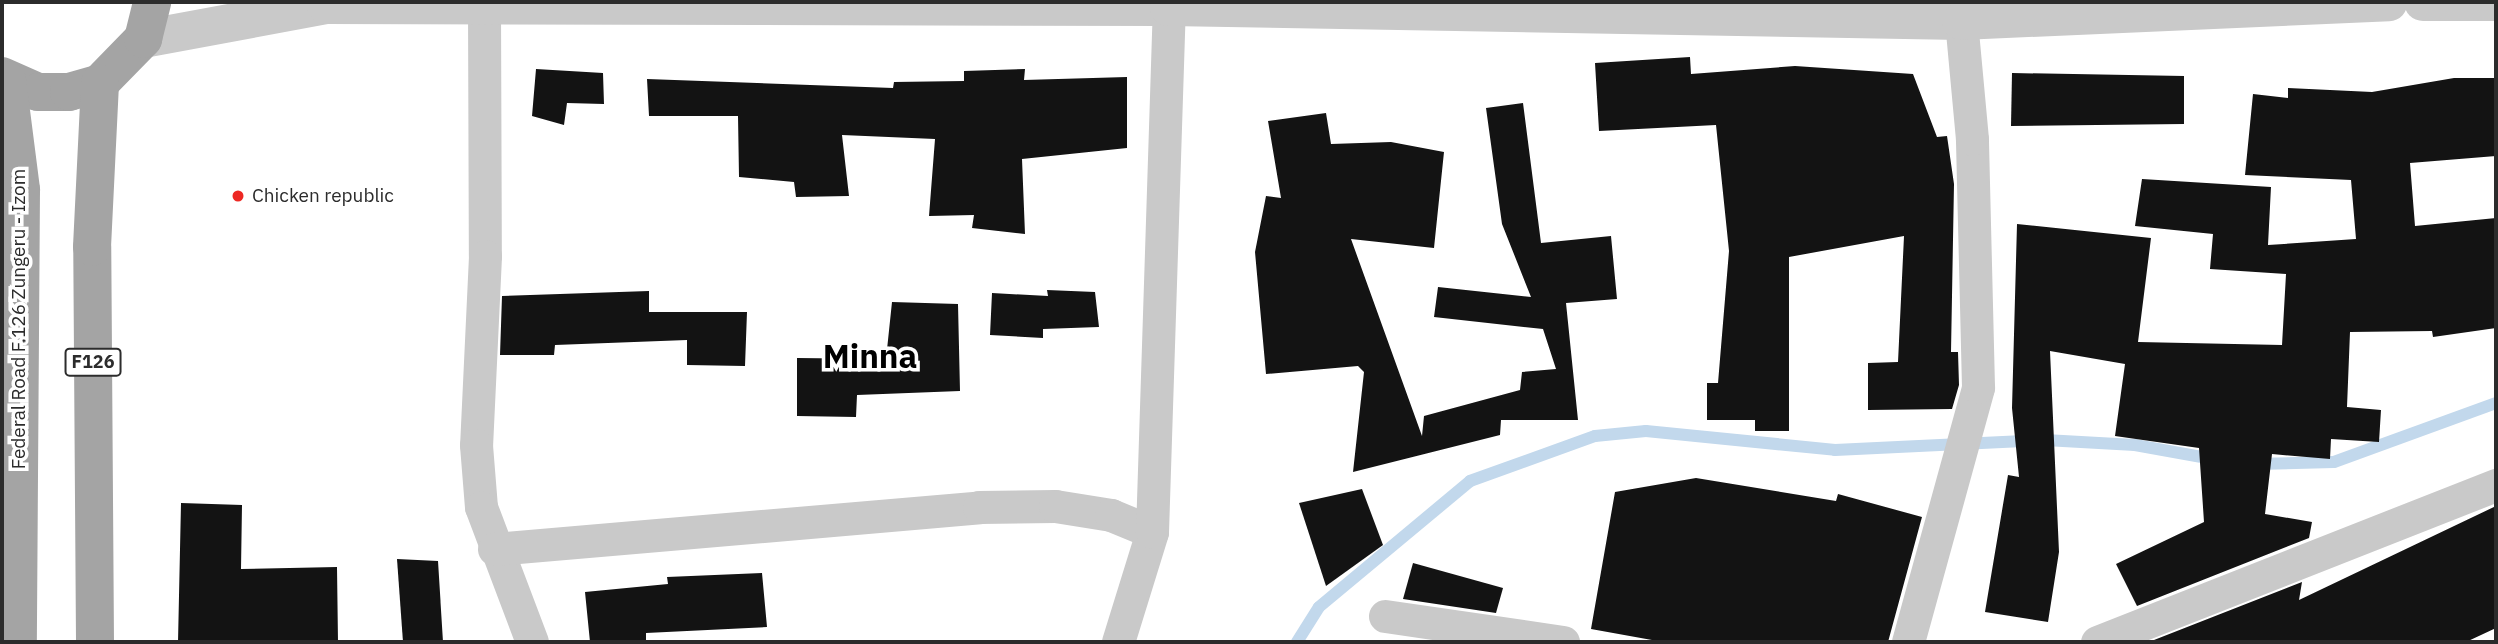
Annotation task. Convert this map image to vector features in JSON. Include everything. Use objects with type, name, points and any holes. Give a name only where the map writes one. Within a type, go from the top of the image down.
[{"type":"main road","points":[[5,78],[48,92],[100,83],[143,39],[152,2]]},
{"type":"main road","name":"Federal Road F.126 Zungeru - Izom","points":[[5,78],[21,190],[18,642]]},
{"type":"main road","name":"F126","points":[[94,642],[92,247],[100,83]]},
{"type":"street","points":[[143,39],[314,6],[1169,4],[1961,21],[2389,2]]},
{"type":"street","points":[[2423,2],[2496,2]]},
{"type":"street","points":[[1118,642],[1152,532],[1169,4]]},
{"type":"street","points":[[484,7],[485,256],[476,445],[481,507],[494,549],[532,642]]},
{"type":"street","points":[[1908,642],[1978,387],[1972,139],[1961,21]]},
{"type":"street","points":[[2098,642],[2496,485]]},
{"type":"street","points":[[494,549],[979,506],[1055,506],[1111,515],[1152,532]]},
{"type":"street","points":[[1385,616],[1563,642]]},
{"type":"building","points":[[1690,57],[1691,74],[1795,66],[1913,74],[1937,137],[1947,136],[1954,184],[1951,352],[1958,352],[1959,385],[1952,409],[1868,410],[1868,363],[1898,362],[1904,236],[1789,257],[1789,431],[1755,431],[1755,420],[1707,420],[1707,383],[1718,383],[1729,251],[1716,125],[1599,131],[1595,63]]},
{"type":"building","points":[[536,69],[603,73],[604,104],[567,103],[564,125],[532,116]]},
{"type":"building","points":[[1025,69],[1024,80],[1127,77],[1127,148],[1022,159],[1025,234],[972,228],[974,215],[929,216],[935,139],[842,135],[849,196],[796,197],[794,182],[739,177],[738,116],[649,116],[647,79],[893,88],[894,82],[964,81],[964,71]]},
{"type":"building","points":[[2012,73],[2184,76],[2184,124],[2011,126]]},
{"type":"building","points":[[2454,78],[2496,78],[2496,156],[2410,163],[2415,226],[2496,218],[2496,328],[2433,337],[2432,331],[2350,332],[2347,407],[2381,410],[2379,442],[2331,439],[2330,459],[2272,454],[2265,514],[2312,522],[2309,538],[2137,606],[2116,564],[2204,522],[2199,448],[2115,436],[2125,364],[2050,351],[2059,552],[2048,622],[1985,612],[2008,475],[2019,477],[2012,408],[2017,224],[2151,238],[2138,342],[2282,345],[2286,274],[2210,269],[2213,234],[2135,226],[2142,179],[2271,187],[2268,245],[2356,239],[2351,180],[2245,175],[2253,94],[2288,98],[2288,88],[2372,92]]},
{"type":"building","points":[[1523,103],[1541,243],[1611,236],[1617,299],[1566,303],[1578,420],[1501,420],[1500,435],[1353,472],[1364,372],[1358,366],[1266,374],[1255,252],[1266,196],[1281,198],[1268,121],[1326,113],[1331,144],[1391,142],[1444,152],[1434,248],[1351,239],[1422,436],[1424,416],[1520,390],[1522,372],[1556,369],[1543,329],[1434,317],[1438,287],[1531,297],[1502,224],[1486,108]]},
{"type":"building","points":[[1047,290],[1095,292],[1099,327],[1043,329],[1043,338],[990,335],[992,293],[1048,296]]},
{"type":"building","points":[[649,291],[649,312],[747,312],[745,366],[687,365],[687,340],[555,345],[554,355],[500,355],[502,296]]},
{"type":"building","points":[[892,302],[958,304],[960,391],[857,395],[856,417],[797,416],[797,358],[886,359]]},
{"type":"building","points":[[1696,478],[1836,501],[1838,494],[1922,517],[1888,642],[1663,642],[1591,629],[1615,492]]},
{"type":"building","points":[[1362,489],[1383,545],[1326,586],[1299,503]]},
{"type":"building","points":[[181,503],[242,505],[241,569],[337,567],[338,642],[178,642]]},
{"type":"building","points":[[2496,506],[2496,628],[2466,642],[2154,640],[2302,582],[2299,600]]},
{"type":"building","points":[[397,559],[438,561],[443,642],[403,642]]},
{"type":"building","points":[[1413,563],[1503,588],[1496,613],[1403,599]]},
{"type":"building","points":[[762,573],[767,627],[646,633],[646,642],[590,642],[585,592],[668,584],[667,577]]},
{"type":"waterway","points":[[2256,464],[2334,462],[2496,403]]},
{"type":"waterway","points":[[1297,642],[1319,607],[1470,481],[1595,436],[1646,431],[1835,450],[2045,440],[2135,445],[2213,459]]},
{"type":"place","name":"Chicken republic","points":[[238,196]]},
{"type":"district","name":"Minna","points":[[870,356]]}]
